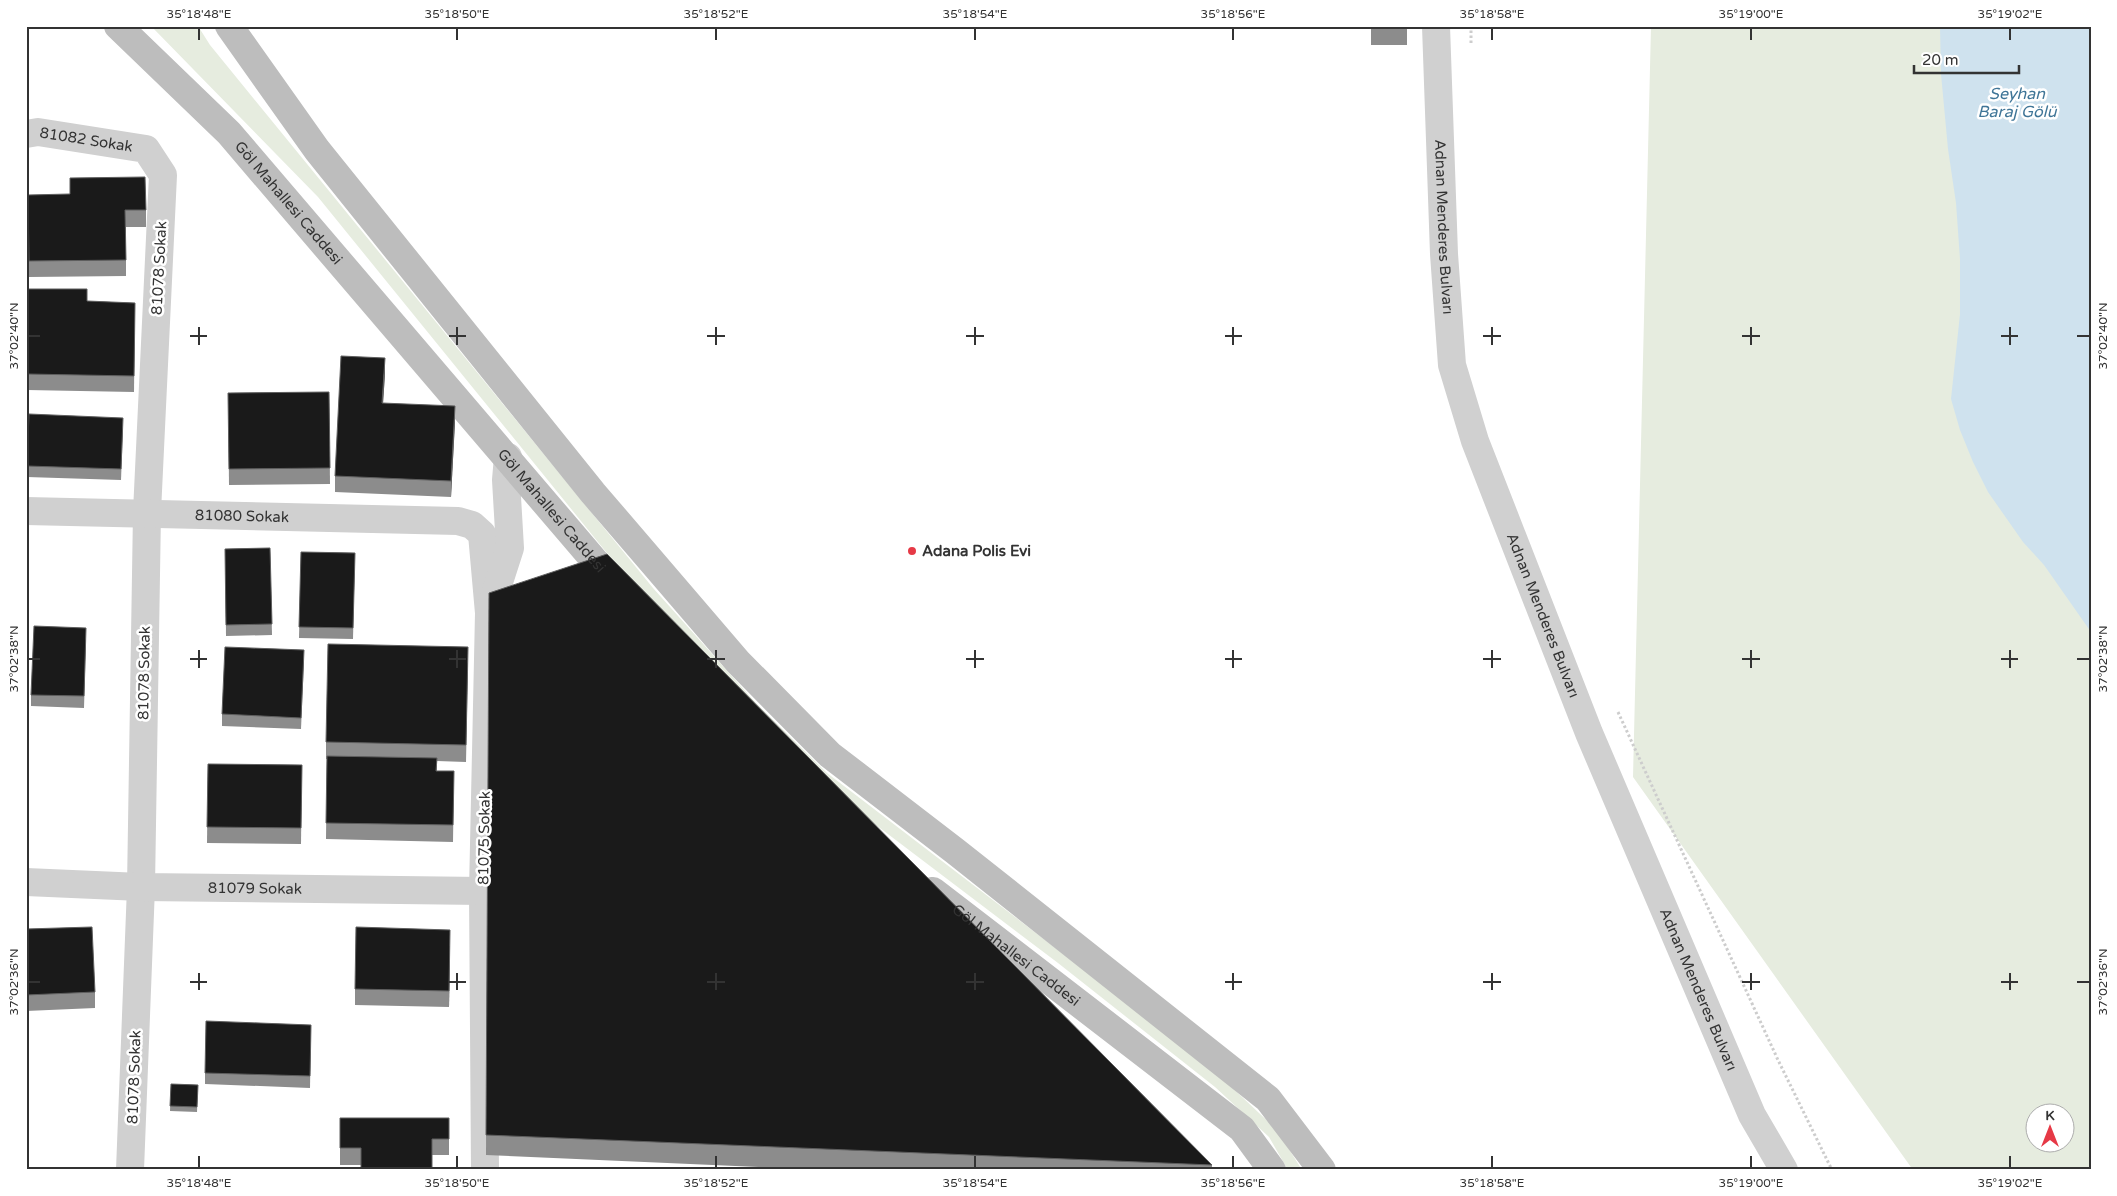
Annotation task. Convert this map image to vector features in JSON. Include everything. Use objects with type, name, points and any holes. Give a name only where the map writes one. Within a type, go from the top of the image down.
[{"type":"main road","name":"Göl Mahallesi Caddesi","points":[[118,26],[229,133],[632,604]]},
{"type":"main road","points":[[229,26],[317,150],[593,493],[738,662],[830,755],[963,857],[1268,1099],[1322,1170]]},
{"type":"main road","name":"Göl Mahallesi Caddesi","points":[[911,873],[1242,1129],[1272,1170]]},
{"type":"street","name":"Adnan Menderes Bulvarı","points":[[1436,26],[1444,254],[1452,365],[1475,441],[1588,732],[1752,1115],[1784,1170]]},
{"type":"street","name":"81082 Sokak","points":[[26,134],[38,132],[146,149],[163,176]]},
{"type":"street","name":"81078 Sokak","points":[[130,1170],[141,886],[147,512],[163,176]]},
{"type":"street","points":[[489,614],[510,548],[506,480],[508,457]]},
{"type":"street","name":"81080 Sokak","points":[[26,511],[147,512],[458,521]]},
{"type":"street","name":"81075 Sokak","points":[[458,521],[472,525],[482,534],[489,614],[483,891],[493,1160]]},
{"type":"street","points":[[570,568],[580,566],[607,575]]},
{"type":"street","points":[[489,614],[521,591]]},
{"type":"street","name":"81079 Sokak","points":[[26,882],[141,886],[483,891]]},
{"type":"path","points":[[1471,26],[1471,46]]},
{"type":"path","points":[[1614,704],[1778,1060],[1832,1170]]},
{"type":"shaded area","points":[[151,26],[198,26],[210,45],[653,588],[756,703],[827,773],[1223,1079],[1277,1130],[1302,1170],[1288,1170],[1269,1137],[1215,1087],[1058,963],[818,781],[641,595],[318,197]]},
{"type":"shaded area","points":[[1651,26],[2091,26],[2091,1170],[1913,1170],[1633,777]]},
{"type":"water","name":"Seyhan Baraj Gölü","points":[[1940,26],[2091,26],[2091,632],[2044,565],[2023,542],[1988,492],[1960,430],[1951,399],[1960,314],[1960,259],[1956,203],[1948,149],[1941,74]]},
{"type":"building","points":[[145,177],[146,210],[125,210],[126,260],[29,261],[28,195],[70,194],[70,178]]},
{"type":"building","points":[[28,289],[87,289],[87,301],[135,303],[134,376],[27,374]]},
{"type":"building","points":[[341,356],[385,358],[382,403],[455,406],[451,481],[335,476]]},
{"type":"building","points":[[329,392],[330,468],[229,469],[228,393]]},
{"type":"building","points":[[29,414],[123,418],[121,469],[27,466]]},
{"type":"building","points":[[270,548],[272,624],[226,625],[225,549]]},
{"type":"building","points":[[301,552],[355,553],[353,628],[299,627]]},
{"type":"building","points":[[607,554],[1212,1165],[486,1135],[489,593]]},
{"type":"building","points":[[34,626],[86,628],[84,696],[31,695]]},
{"type":"building","points":[[328,644],[468,647],[466,745],[326,742]]},
{"type":"building","points":[[225,647],[304,650],[301,718],[222,714]]},
{"type":"building","points":[[327,756],[437,758],[436,771],[454,771],[453,825],[326,823]]},
{"type":"building","points":[[208,764],[302,765],[301,828],[207,827]]},
{"type":"building","points":[[92,927],[95,992],[26,995],[26,929]]},
{"type":"building","points":[[356,927],[450,930],[449,991],[355,989]]},
{"type":"building","points":[[206,1021],[311,1025],[310,1076],[205,1073]]},
{"type":"building","points":[[171,1084],[198,1085],[197,1107],[170,1106]]},
{"type":"building","points":[[340,1118],[449,1118],[449,1139],[432,1139],[432,1170],[361,1170],[361,1148],[340,1148]]},
{"type":"place","name":"Adana Polis Evi","points":[[912,551]]}]
